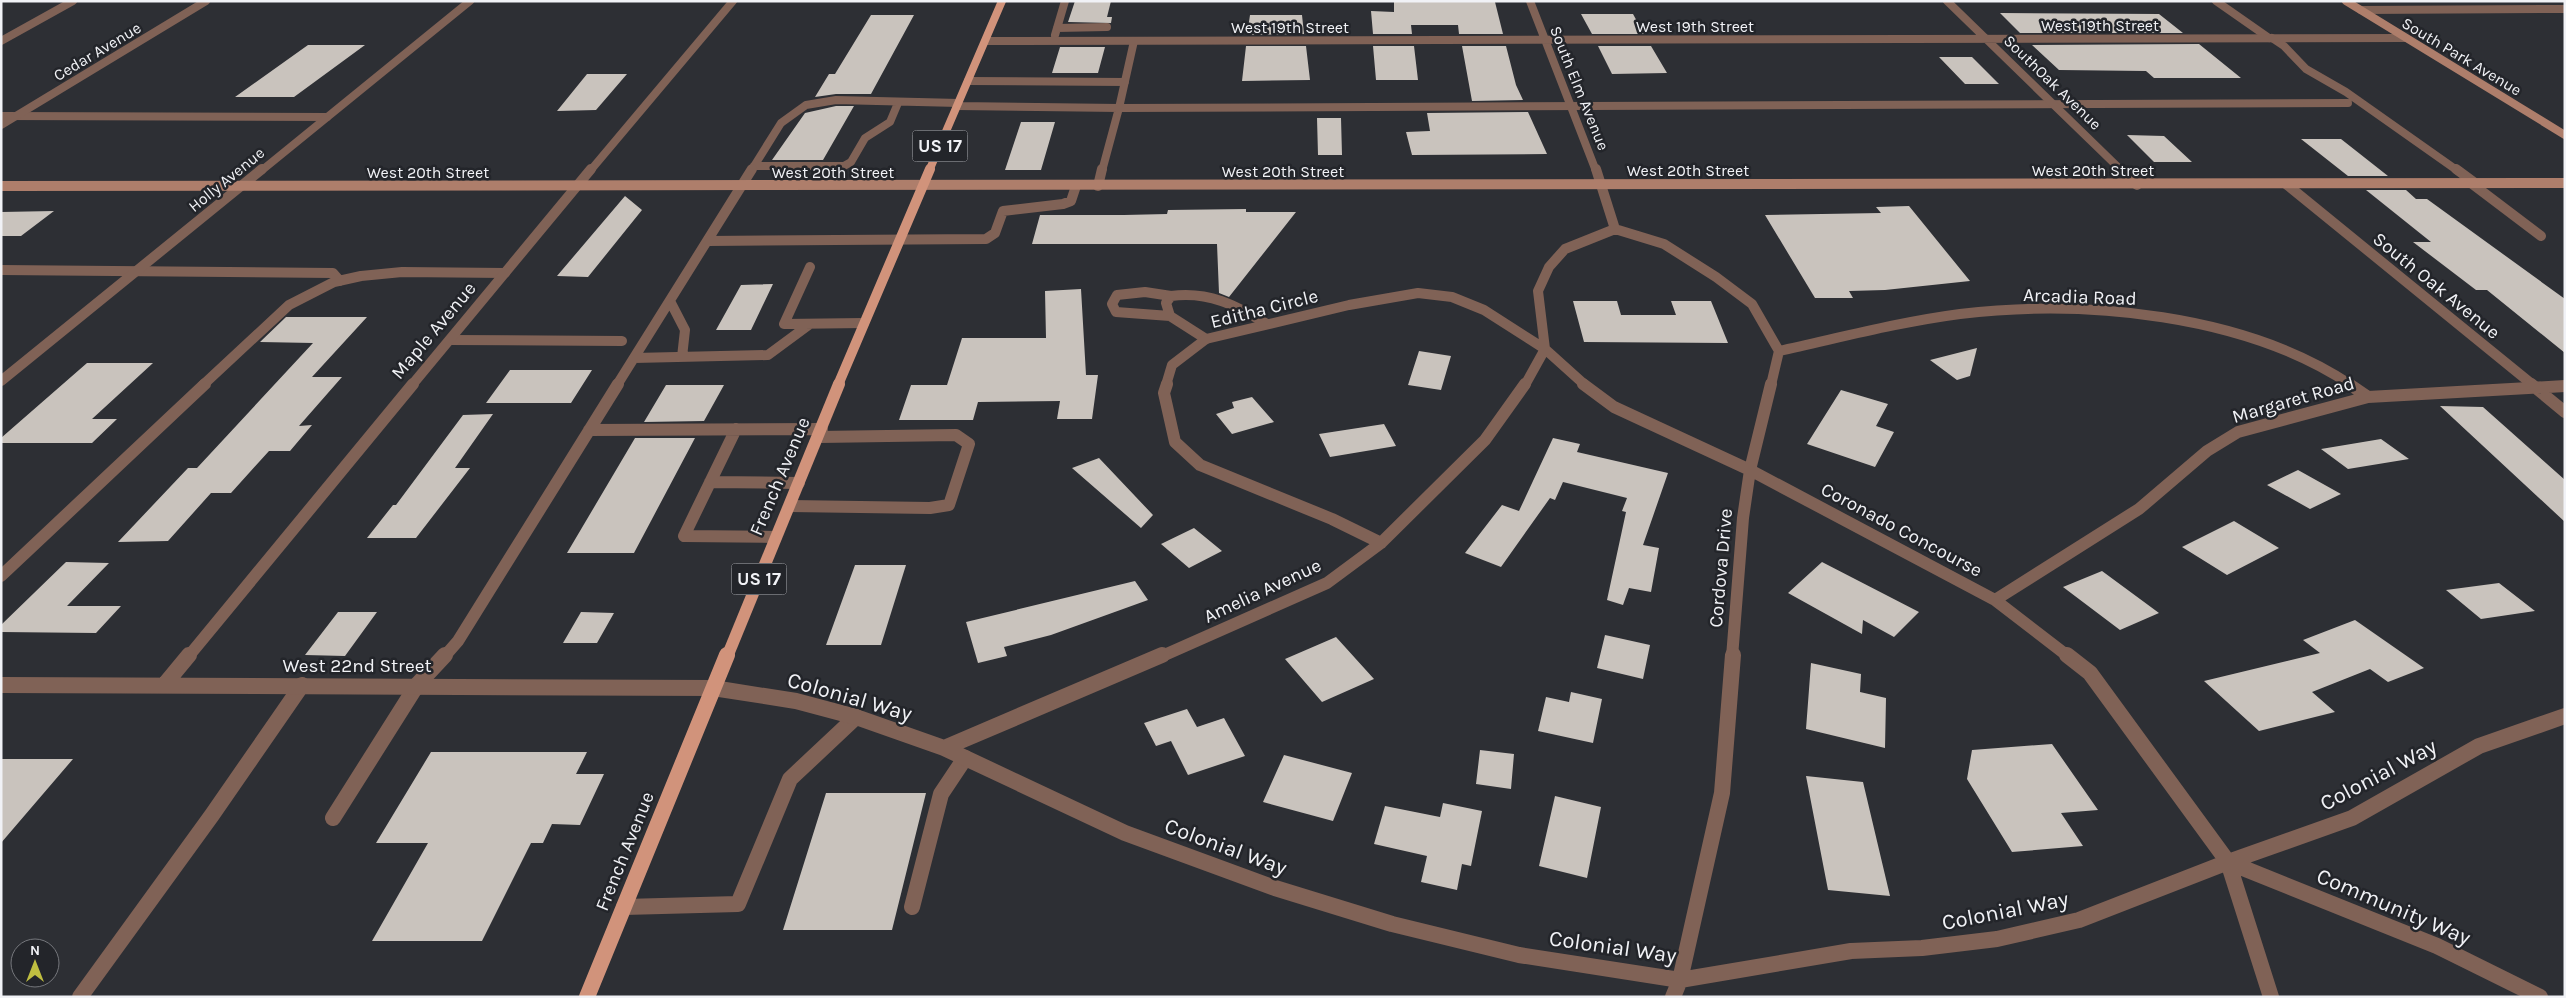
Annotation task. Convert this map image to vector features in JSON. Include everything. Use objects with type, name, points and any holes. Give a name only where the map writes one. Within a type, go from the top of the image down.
[{"type":"main road","name":"French Avenue","points":[[587,997],[864,323],[1002,1]]},
{"type":"street","points":[[1,41],[73,1]]},
{"type":"street","name":"Cedar Avenue","points":[[1,125],[206,1]]},
{"type":"street","name":"Holly Avenue","points":[[1,380],[470,1]]},
{"type":"street","name":"Maple Avenue","points":[[164,684],[576,187],[733,1]]},
{"type":"street","points":[[1053,41],[1065,1]]},
{"type":"street","name":"South Elm Avenue","points":[[1530,1],[1602,185]]},
{"type":"street","name":"SouthOak Avenue","points":[[1947,1],[2137,185]]},
{"type":"street","points":[[2216,1],[2284,46],[2306,69],[2346,92],[2473,183],[2541,236]]},
{"type":"street","name":"South Park Avenue","points":[[2346,1],[2565,135]]},
{"type":"street","points":[[2361,10],[2565,9]]},
{"type":"street","points":[[1057,28],[1107,27]]},
{"type":"street","name":"West 19th Street","points":[[986,41],[2405,38]]},
{"type":"street","points":[[1098,186],[1119,108],[1134,41]]},
{"type":"street","points":[[968,81],[1125,82]]},
{"type":"street","points":[[333,818],[417,685],[458,641],[781,122],[806,105],[836,100],[958,105],[1119,108],[2348,103]]},
{"type":"street","points":[[754,166],[844,166],[851,162],[865,138],[890,122],[898,103]]},
{"type":"street","points":[[1,116],[327,117]]},
{"type":"street","name":"West 20th Street","points":[[1,186],[742,187],[2565,183]]},
{"type":"street","name":"South Oak Avenue","points":[[2286,184],[2565,412]]},
{"type":"street","points":[[1602,185],[1615,229]]},
{"type":"street","points":[[708,241],[986,239],[995,233],[1003,211],[1013,208],[1060,206],[1071,201],[1076,186]]},
{"type":"street","points":[[1545,349],[1538,291],[1550,267],[1565,249],[1615,229],[1664,244],[1716,276],[1752,304],[1779,351]]},
{"type":"street","points":[[810,267],[784,324],[864,323]]},
{"type":"street","points":[[1,270],[333,273],[340,280]]},
{"type":"street","points":[[1,576],[289,305],[340,280],[365,276],[404,272],[505,273]]},
{"type":"street","points":[[1206,340],[1170,316],[1133,315],[1116,312],[1112,304],[1117,296],[1132,293],[1171,296],[1200,293],[1224,300],[1267,324]]},
{"type":"street","name":"Editha Circle","points":[[1381,543],[1332,519],[1200,465],[1175,442],[1164,393],[1172,365],[1206,340],[1349,305],[1418,293],[1452,296],[1484,310],[1545,349]]},
{"type":"street","points":[[1170,316],[1166,303],[1171,296]]},
{"type":"street","points":[[670,301],[685,330],[682,357]]},
{"type":"street","name":"Arcadia Road","points":[[1779,351],[1929,318],[1963,314],[2090,310],[2144,316],[2196,326],[2293,353],[2324,368],[2368,397]]},
{"type":"street","points":[[634,358],[768,355],[810,324]]},
{"type":"street","points":[[450,340],[622,341]]},
{"type":"street","name":"Coronado Concourse","points":[[1545,349],[1576,379],[1614,407],[1750,470],[1995,600],[2090,673],[2228,862],[2271,997]]},
{"type":"street","name":"Amelia Avenue","points":[[944,748],[1327,584],[1381,543],[1484,440],[1530,378],[1545,349]]},
{"type":"street","name":"Cordova Drive","points":[[1673,997],[1680,980],[1722,793],[1743,518],[1750,470],[1779,351]]},
{"type":"street","name":"Margaret Road","points":[[1995,600],[2139,509],[2207,451],[2238,432],[2368,397],[2533,386],[2565,386]]},
{"type":"street","points":[[589,430],[736,429],[820,433],[956,435],[969,444],[950,504],[930,508],[790,506]]},
{"type":"street","points":[[736,429],[684,536],[776,538]]},
{"type":"street","points":[[710,482],[799,483]]},
{"type":"street","name":"West 22nd Street","points":[[2,686],[164,684],[713,688]]},
{"type":"street","points":[[80,997],[212,815],[302,685]]},
{"type":"street","name":"Colonial Way","points":[[713,688],[796,701],[856,717],[944,748],[1125,833],[1275,888],[1392,924],[1519,955],[1680,980],[1851,951],[1922,948],[1997,940],[2079,920],[2228,862],[2352,818],[2478,746],[2565,716]]},
{"type":"street","points":[[624,907],[738,904],[790,780],[856,717]]},
{"type":"street","points":[[912,907],[941,794],[965,758]]},
{"type":"street","name":"Community Way","points":[[2228,862],[2437,946],[2540,997]]},
{"type":"building","points":[[1075,1],[1111,1],[1107,17],[1112,17],[1111,23],[1068,22]]},
{"type":"building","points":[[1394,2],[1495,2],[1503,34],[1459,34],[1458,25],[1411,25],[1412,34],[1373,34],[1371,11],[1394,12]]},
{"type":"building","points":[[2000,13],[2159,14],[2183,33],[2020,33]]},
{"type":"building","points":[[1581,14],[1633,14],[1644,34],[1592,34]]},
{"type":"building","points":[[871,15],[914,15],[871,94],[836,94],[815,97],[829,74],[835,74]]},
{"type":"building","points":[[1250,15],[1302,15],[1304,34],[1247,35]]},
{"type":"building","points":[[2199,44],[2241,78],[2154,78],[2146,71],[2059,70],[2032,45]]},
{"type":"building","points":[[308,45],[365,45],[294,97],[235,97]]},
{"type":"building","points":[[1246,46],[1306,46],[1310,80],[1242,81]]},
{"type":"building","points":[[1373,46],[1414,46],[1418,80],[1376,80]]},
{"type":"building","points":[[1462,46],[1506,46],[1516,85],[1523,100],[1472,101]]},
{"type":"building","points":[[1598,46],[1651,46],[1667,73],[1612,74]]},
{"type":"building","points":[[1060,47],[1105,47],[1098,73],[1052,73]]},
{"type":"building","points":[[1939,57],[1972,57],[1999,84],[1965,84]]},
{"type":"building","points":[[587,74],[627,74],[596,110],[557,111]]},
{"type":"building","points":[[836,106],[854,106],[823,160],[772,160],[805,113]]},
{"type":"building","points":[[1528,112],[1547,154],[1412,155],[1406,132],[1430,131],[1427,113]]},
{"type":"building","points":[[1317,118],[1341,118],[1342,155],[1318,155]]},
{"type":"building","points":[[1021,122],[1055,122],[1041,170],[1005,170]]},
{"type":"building","points":[[2127,135],[2164,136],[2192,162],[2154,162]]},
{"type":"building","points":[[2301,139],[2341,139],[2388,176],[2348,176]]},
{"type":"building","points":[[2366,190],[2406,190],[2416,199],[2427,199],[2565,299],[2565,353],[2487,290],[2476,290],[2413,242],[2431,242]]},
{"type":"building","points":[[625,196],[642,210],[588,277],[557,276]]},
{"type":"building","points":[[1909,206],[1970,281],[1885,290],[1849,291],[1853,298],[1815,298],[1765,215],[1881,213],[1876,207]]},
{"type":"building","points":[[1246,209],[1246,212],[1296,212],[1229,297],[1219,293],[1217,244],[1032,244],[1040,215],[1167,214],[1168,210]]},
{"type":"building","points":[[54,211],[21,236],[1,236],[1,212]]},
{"type":"building","points":[[773,284],[751,330],[716,330],[741,285]]},
{"type":"building","points":[[1081,289],[1086,375],[1098,375],[1092,419],[1057,419],[1060,401],[978,402],[973,420],[899,420],[911,385],[947,385],[962,338],[1046,338],[1045,291]]},
{"type":"building","points":[[1573,301],[1617,301],[1621,315],[1676,315],[1671,301],[1711,301],[1728,343],[1584,342]]},
{"type":"building","points":[[286,317],[367,317],[312,377],[342,377],[299,426],[312,425],[290,451],[269,451],[231,493],[211,493],[168,541],[118,542],[188,468],[197,468],[313,343],[260,342]]},
{"type":"building","points":[[1977,348],[1970,376],[1957,380],[1930,360]]},
{"type":"building","points":[[1419,351],[1451,356],[1441,390],[1408,385]]},
{"type":"building","points":[[87,363],[153,363],[92,419],[117,419],[92,443],[1,443],[1,438]]},
{"type":"building","points":[[510,370],[592,370],[571,403],[486,403]]},
{"type":"building","points":[[666,385],[724,385],[704,421],[644,422]]},
{"type":"building","points":[[1841,390],[1888,404],[1876,426],[1894,432],[1875,467],[1807,444]]},
{"type":"building","points":[[1252,397],[1274,422],[1232,434],[1216,414],[1234,408],[1232,402]]},
{"type":"building","points":[[2440,406],[2483,407],[2565,480],[2565,522]]},
{"type":"building","points":[[493,414],[455,468],[470,468],[416,538],[367,538],[393,505],[396,505],[463,415]]},
{"type":"building","points":[[1384,424],[1396,446],[1330,457],[1319,434]]},
{"type":"building","points":[[635,438],[695,438],[634,553],[567,553]]},
{"type":"building","points":[[1553,438],[1580,444],[1577,452],[1668,473],[1643,545],[1659,548],[1651,592],[1629,588],[1623,605],[1607,600],[1626,512],[1622,511],[1627,498],[1563,482],[1555,500],[1550,498],[1501,567],[1465,553],[1502,505],[1519,511]]},
{"type":"building","points":[[2381,439],[2409,459],[2348,469],[2321,449]]},
{"type":"building","points":[[1099,458],[1153,515],[1141,528],[1072,468]]},
{"type":"building","points":[[2298,470],[2341,494],[2310,509],[2267,485]]},
{"type":"building","points":[[2234,521],[2279,548],[2227,575],[2182,547]]},
{"type":"building","points":[[1194,528],[1222,551],[1189,568],[1161,544]]},
{"type":"building","points":[[66,562],[109,563],[67,606],[121,606],[96,633],[1,632],[1,625]]},
{"type":"building","points":[[1822,562],[1919,612],[1894,637],[1863,620],[1862,634],[1788,593]]},
{"type":"building","points":[[855,565],[906,565],[881,645],[826,645]]},
{"type":"building","points":[[2102,571],[2159,613],[2120,630],[2063,587]]},
{"type":"building","points":[[1135,581],[1148,600],[1051,635],[1004,647],[1007,656],[978,663],[966,622]]},
{"type":"building","points":[[2499,583],[2535,611],[2481,619],[2446,590]]},
{"type":"building","points":[[338,612],[377,612],[345,656],[305,655]]},
{"type":"building","points":[[581,612],[614,613],[597,643],[563,643]]},
{"type":"building","points":[[2355,620],[2424,668],[2388,682],[2370,669],[2312,692],[2335,712],[2259,731],[2204,681],[2320,653],[2303,640]]},
{"type":"building","points":[[1605,635],[1650,645],[1643,679],[1597,668]]},
{"type":"building","points":[[1336,637],[1374,679],[1322,702],[1285,659]]},
{"type":"building","points":[[1811,663],[1861,674],[1860,692],[1886,698],[1885,748],[1806,729]]},
{"type":"building","points":[[1571,692],[1602,699],[1593,743],[1538,731],[1546,697],[1569,702]]},
{"type":"building","points":[[1187,709],[1197,727],[1224,718],[1245,756],[1188,775],[1171,741],[1156,746],[1144,723]]},
{"type":"building","points":[[2052,744],[2098,810],[2061,813],[2083,846],[2012,852],[1967,779],[1972,750]]},
{"type":"building","points":[[1480,750],[1514,754],[1511,789],[1476,784]]},
{"type":"building","points":[[431,752],[587,752],[576,774],[604,774],[580,825],[552,824],[543,843],[531,843],[482,941],[372,941],[428,843],[376,843]]},
{"type":"building","points":[[1284,755],[1352,773],[1333,821],[1263,802]]},
{"type":"building","points":[[1,759],[73,759],[1,843]]},
{"type":"building","points":[[1806,776],[1863,782],[1890,896],[1828,890]]},
{"type":"building","points":[[826,793],[926,793],[892,930],[783,930]]},
{"type":"building","points":[[1555,796],[1601,807],[1587,878],[1539,866]]},
{"type":"building","points":[[1443,803],[1482,811],[1471,866],[1462,864],[1457,890],[1421,882],[1427,856],[1374,844],[1385,806],[1440,817]]}]
